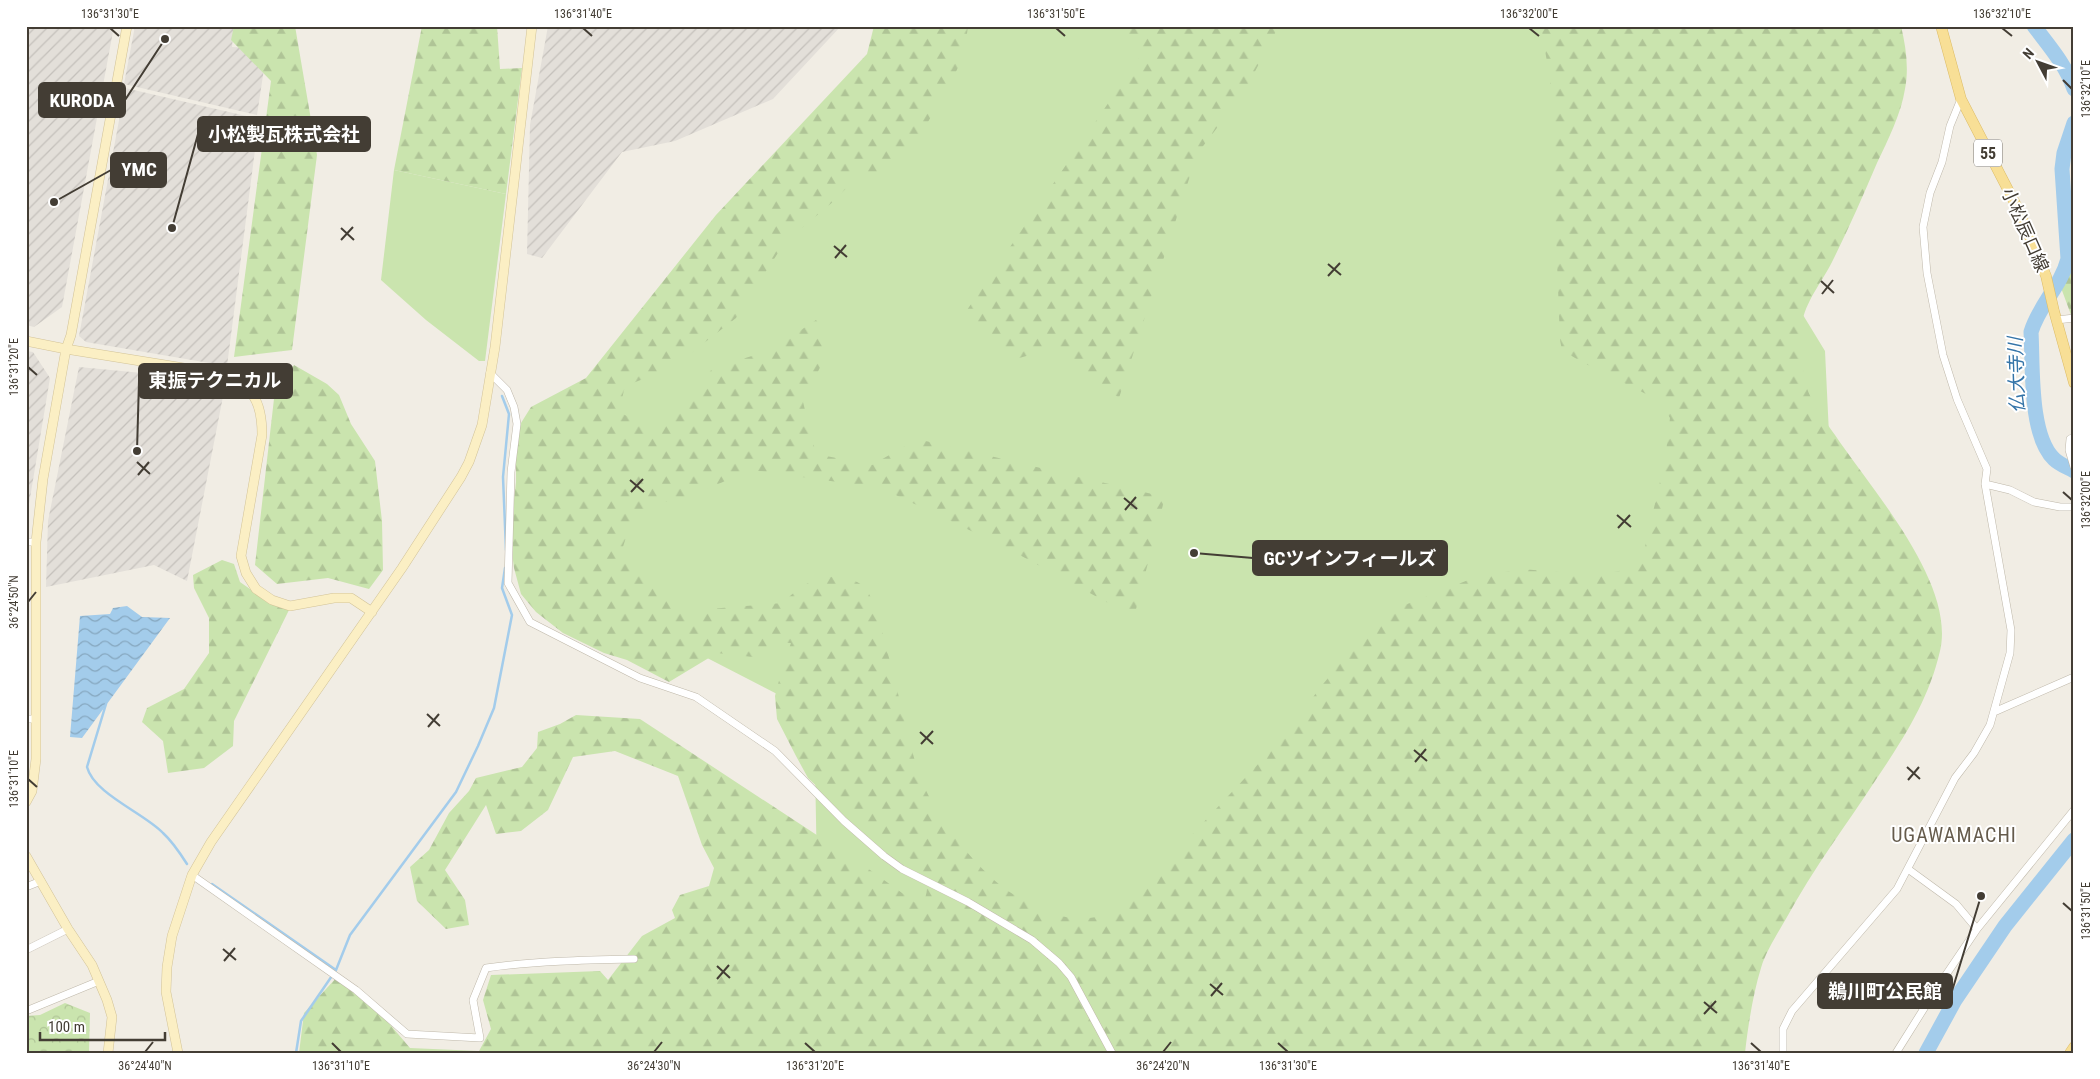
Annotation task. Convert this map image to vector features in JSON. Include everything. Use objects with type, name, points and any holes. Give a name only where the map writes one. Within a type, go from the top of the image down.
[{"type":"main road","name":"小松辰口線","points":[[1941,26],[1961,99],[2019,211],[2046,276],[2074,383]]},
{"type":"main road","points":[[2070,1053],[2074,1047]]},
{"type":"street","points":[[26,802],[32,791],[35,767],[31,719],[31,542],[127,26]]},
{"type":"street","points":[[178,1053],[166,992],[167,967],[172,936],[192,875],[211,842],[372,612],[461,477],[482,425],[495,347],[532,26]]},
{"type":"street","points":[[1783,1053],[1783,1029],[1792,1011],[1897,889],[1952,784],[1974,753],[1990,725],[2010,653],[2011,630],[1985,484],[1987,469],[1958,399],[1943,355],[1927,273],[1923,227],[1930,193],[1942,162],[1950,126],[1961,99]]},
{"type":"street","points":[[2055,315],[2074,318]]},
{"type":"street","points":[[26,341],[221,374],[234,379],[250,390],[258,403],[262,417],[262,435],[241,556],[246,574],[256,589],[263,595],[290,606],[334,598],[351,598],[372,612]]},
{"type":"street","points":[[490,373],[507,390],[514,407],[516,424],[511,472],[508,583],[530,622],[640,678],[696,697],[775,751],[844,822],[884,856],[929,884],[968,902],[1032,940],[1059,963],[1071,977],[1112,1053]]},
{"type":"street","points":[[2074,437],[2070,439],[2069,450],[2074,467]]},
{"type":"street","points":[[1985,484],[2010,490],[2034,502],[2060,507],[2074,507]]},
{"type":"street","points":[[1994,712],[2074,677]]},
{"type":"street","points":[[1896,1053],[1977,929],[2074,810]]},
{"type":"street","points":[[26,856],[68,929],[92,965],[107,1000],[112,1017],[108,1053]]},
{"type":"street","points":[[1908,869],[1956,904],[1977,929]]},
{"type":"street","points":[[192,875],[333,974],[407,1034],[480,1038],[473,1000],[486,968],[566,960],[634,959]]},
{"type":"street","points":[[26,887],[41,881]]},
{"type":"street","points":[[26,950],[68,929]]},
{"type":"street","points":[[26,1011],[99,981]]},
{"type":"shaded area","points":[[26,26],[114,26],[62,307],[34,327],[26,325]]},
{"type":"shaded area","points":[[135,26],[234,26],[232,47],[267,49],[257,115],[124,84]]},
{"type":"shaded area","points":[[548,26],[841,26],[773,99],[675,141],[622,152],[542,258],[527,254],[530,125]]},
{"type":"shaded area","points":[[125,88],[259,119],[227,366],[86,342],[79,336]]},
{"type":"shaded area","points":[[26,351],[33,352],[50,378],[26,522]]},
{"type":"shaded area","points":[[79,367],[226,381],[187,581],[154,565],[46,587],[48,521]]},
{"type":"green space","points":[[234,26],[295,26],[317,155],[292,350],[234,357],[271,81],[231,40]]},
{"type":"green space","points":[[422,26],[497,26],[500,69],[522,68],[506,194],[394,170]]},
{"type":"green space","points":[[874,26],[968,26],[964,56],[921,134],[890,172],[858,176],[834,201],[785,242],[736,318],[672,368],[625,386],[620,407],[623,414],[661,428],[713,368],[771,350],[816,320],[832,343],[803,402],[816,454],[872,465],[917,439],[1165,497],[1134,617],[1007,548],[881,488],[751,470],[683,499],[651,504],[632,519],[620,556],[627,561],[640,565],[685,611],[782,603],[798,589],[820,576],[844,578],[855,581],[864,587],[869,593],[879,619],[918,771],[924,787],[943,821],[981,868],[1008,891],[1058,915],[1082,919],[1094,918],[1105,914],[1118,909],[1130,901],[1287,733],[1319,689],[1366,632],[1392,610],[1476,577],[1522,569],[1598,575],[1619,571],[1635,560],[1645,547],[1665,460],[1670,418],[1664,408],[1654,398],[1562,350],[1560,340],[1550,80],[1541,26],[1901,26],[1906,50],[1907,73],[1900,108],[1890,136],[1844,238],[1814,292],[1804,316],[1801,335],[1803,370],[1804,379],[1814,404],[1888,509],[1923,567],[1935,596],[1942,624],[1940,651],[1935,669],[1915,718],[1797,899],[1769,949],[1761,968],[1756,988],[1745,1053],[299,1053],[304,1013],[337,977],[358,987],[410,1048],[479,1051],[491,1029],[483,1000],[491,975],[600,971],[608,980],[642,936],[675,918],[672,910],[680,895],[709,886],[714,868],[702,845],[678,776],[615,751],[573,757],[548,810],[521,831],[496,834],[486,805],[445,870],[465,900],[469,925],[446,929],[417,901],[410,867],[429,850],[449,813],[469,791],[476,778],[522,767],[537,748],[538,732],[560,724],[576,715],[640,719],[870,870],[916,903],[922,904],[925,899],[927,889],[924,875],[919,865],[832,801],[808,778],[796,756],[777,719],[775,696],[791,643],[773,642],[753,657],[717,653],[669,682],[627,660],[604,653],[563,633],[536,612],[521,594],[514,568],[510,537],[516,482],[516,431],[531,407],[586,378],[716,215],[867,54]]},
{"type":"green space","points":[[915,26],[1808,26],[1767,256],[1825,351],[1836,579],[1347,1053],[817,873],[814,713],[546,575],[588,405]]},
{"type":"green space","points":[[1120,26],[1279,26],[1243,94],[1197,154],[1119,398],[1050,349],[1006,362],[967,310],[1141,55]]},
{"type":"green space","points":[[394,170],[506,194],[485,361],[479,361],[426,320],[381,280]]},
{"type":"green space","points":[[2074,204],[2074,323],[2060,285]]},
{"type":"green space","points":[[294,365],[327,384],[339,395],[351,424],[375,461],[382,521],[383,570],[369,589],[328,578],[277,584],[255,565],[275,390]]},
{"type":"green space","points":[[222,560],[234,564],[240,582],[267,601],[289,610],[234,721],[233,746],[204,768],[168,773],[163,741],[142,722],[147,708],[184,689],[209,653],[209,618],[194,588],[193,575]]},
{"type":"green space","points":[[65,1003],[90,1013],[89,1053],[26,1053],[26,1016],[40,1015]]},
{"type":"water","points":[[127,606],[142,617],[170,618],[82,738],[70,737],[80,616],[110,614],[113,608]]},
{"type":"waterway","name":"仏大寺川","points":[[2034,26],[2062,64],[2074,89]]},
{"type":"waterway","name":"仏大寺川","points":[[2074,123],[2064,153],[2062,169],[2068,259],[2065,269],[2039,313],[2031,332],[2034,399],[2040,434],[2046,448],[2054,459],[2074,471]]},
{"type":"waterway","points":[[502,396],[509,414],[503,477],[506,550]]},
{"type":"waterway","points":[[296,1053],[301,1021],[336,970],[350,935],[456,792],[478,746],[494,708],[512,615],[502,588],[505,568]]},
{"type":"waterway","points":[[106,704],[87,767],[91,777],[109,794],[163,833],[187,864]]},
{"type":"waterway","name":"仏大寺川","points":[[1926,1053],[1955,1000],[2005,926],[2074,840]]},
{"type":"waterway","points":[[212,884],[336,970]]},
{"type":"place","name":"KURODA","points":[[165,39]]},
{"type":"place","name":"YMC","points":[[54,202]]},
{"type":"place","name":"小松製瓦株式会社","points":[[172,228]]},
{"type":"place","name":"東振テクニカル","points":[[137,451]]},
{"type":"place","name":"GCツインフィールズ","points":[[1194,553]]},
{"type":"place","name":"鵜川町公民館","points":[[1981,896]]},
{"type":"district","name":"UGAWAMACHI","points":[[1954,835]]}]
